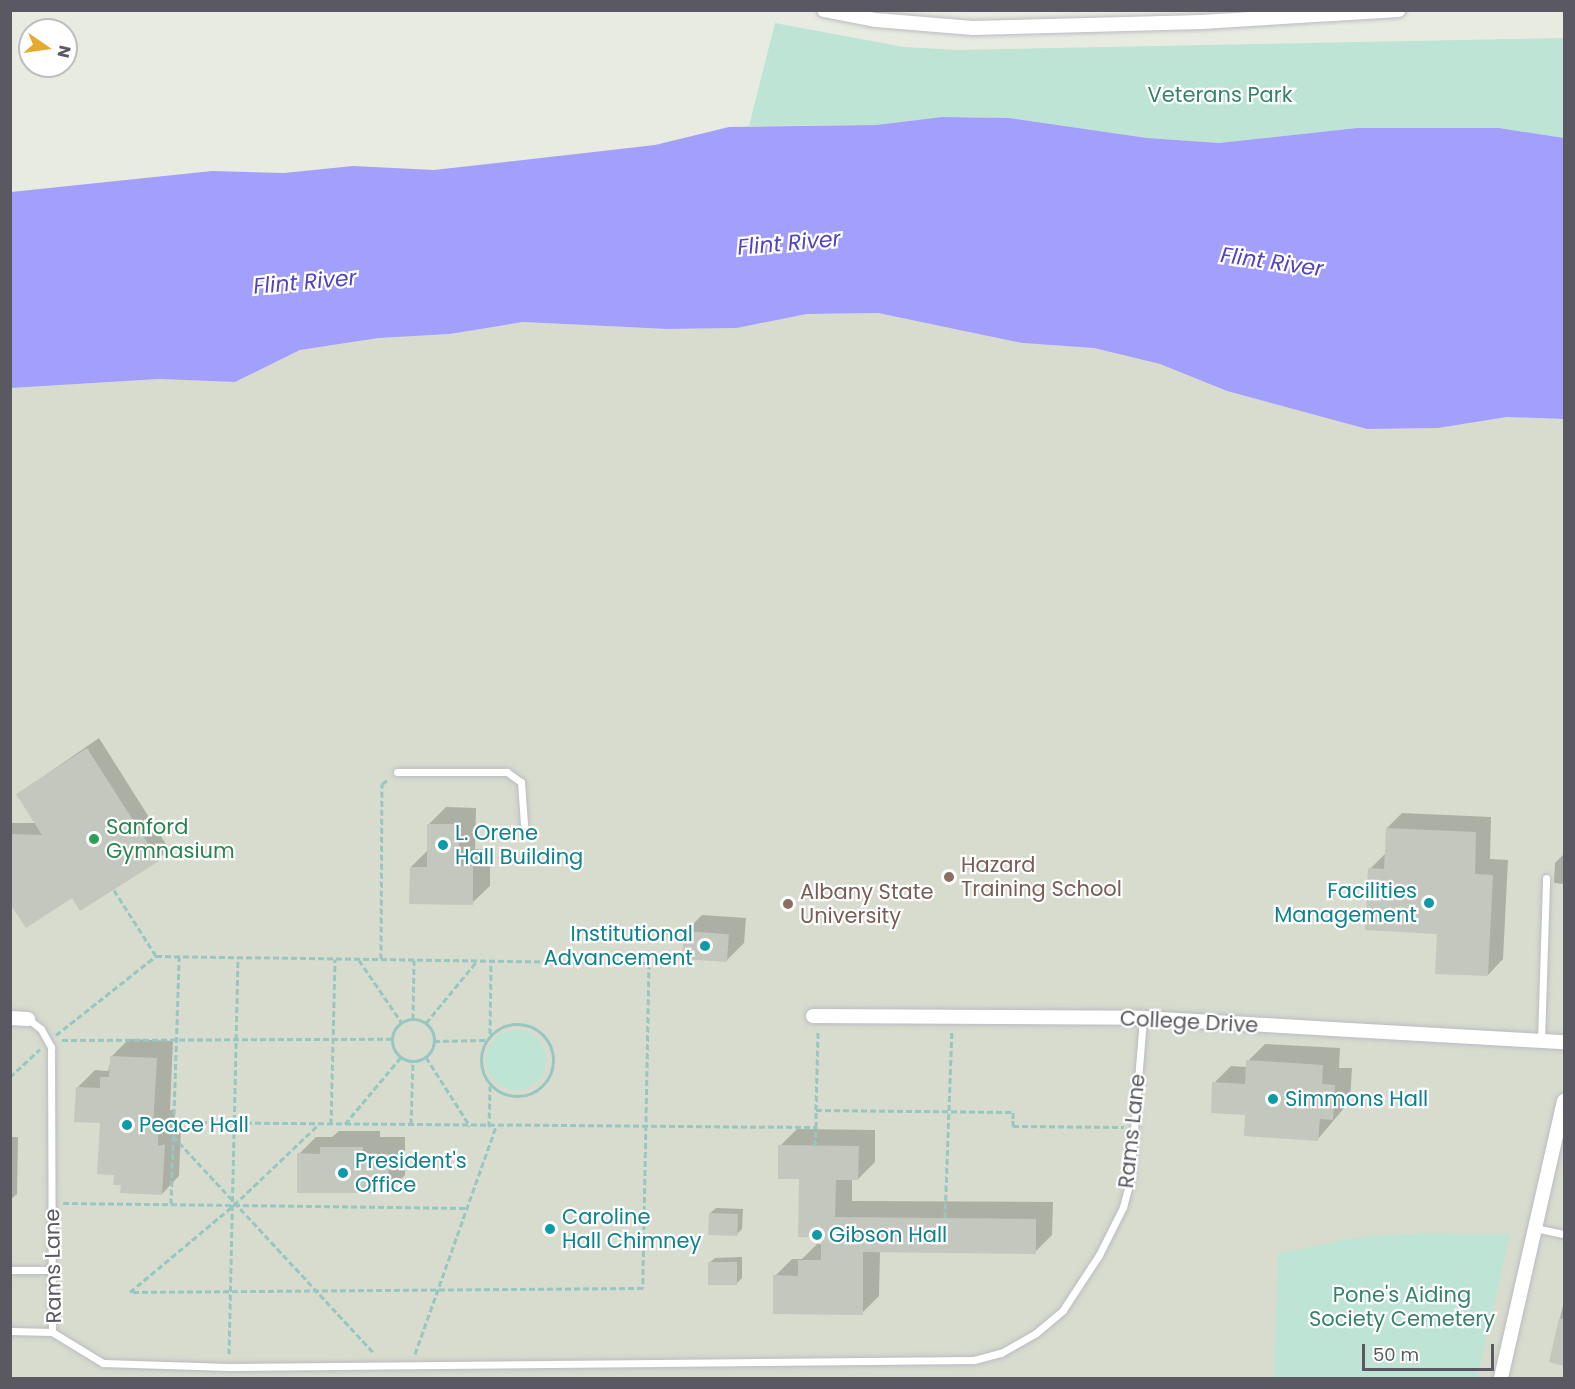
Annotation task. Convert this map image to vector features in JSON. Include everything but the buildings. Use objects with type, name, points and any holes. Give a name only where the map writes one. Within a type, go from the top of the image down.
[{"type":"street","points":[[824,10],[876,20],[973,28],[1399,10]]},
{"type":"street","name":"College Drive","points":[[815,1016],[1143,1018],[1564,1042]]},
{"type":"street","points":[[10,1018],[28,1019]]},
{"type":"street","points":[[1501,1378],[1564,1101]]},
{"type":"lane","points":[[398,772],[507,772],[521,782],[524,824]]},
{"type":"lane","points":[[1541,1041],[1546,879]]},
{"type":"lane","name":"Rams Lane","points":[[49,1041],[52,1332],[103,1363],[229,1367],[974,1360],[1001,1353],[1036,1333],[1063,1310],[1099,1255],[1123,1207],[1130,1180],[1143,1018]]},
{"type":"lane","points":[[28,1019],[49,1041]]},
{"type":"lane","points":[[1535,1228],[1564,1234]]},
{"type":"lane","points":[[10,1270],[52,1270]]},
{"type":"lane","points":[[10,1331],[52,1332]]},
{"type":"path","points":[[381,959],[382,784],[398,772]]},
{"type":"path","points":[[114,890],[156,956]]},
{"type":"path","points":[[10,1077],[49,1041],[156,956],[649,963],[643,1288],[130,1292],[234,1205],[319,1124]]},
{"type":"path","points":[[171,1204],[179,957]]},
{"type":"path","points":[[229,1367],[238,957]]},
{"type":"path","points":[[331,1124],[335,959]]},
{"type":"path","points":[[358,959],[402,1023]]},
{"type":"path","points":[[413,1019],[414,960]]},
{"type":"path","points":[[426,1023],[477,961]]},
{"type":"path","points":[[490,1036],[491,961]]},
{"type":"path","points":[[815,1016],[815,1146]]},
{"type":"path","points":[[945,1218],[953,1016]]},
{"type":"path","points":[[393,1039],[402,1023],[413,1019],[426,1023],[434,1041]]},
{"type":"path","points":[[489,1127],[490,1084],[480,1059],[486,1040],[505,1025],[530,1026],[549,1042],[553,1066],[540,1088],[529,1094],[505,1094],[490,1084]]},
{"type":"path","points":[[49,1041],[393,1039]]},
{"type":"path","points":[[393,1039],[401,1057],[413,1061],[426,1057],[434,1041]]},
{"type":"path","points":[[434,1041],[486,1040]]},
{"type":"path","points":[[345,1124],[401,1057]]},
{"type":"path","points":[[426,1057],[471,1127]]},
{"type":"path","points":[[411,1124],[413,1061]]},
{"type":"path","points":[[816,1110],[1012,1112],[1013,1126],[1135,1127]]},
{"type":"path","points":[[174,1122],[411,1124],[471,1127],[816,1127]]},
{"type":"path","points":[[411,1366],[496,1127]]},
{"type":"path","points":[[173,1136],[234,1205],[387,1366]]},
{"type":"path","points":[[52,1203],[466,1208]]},
{"type":"shaded area","name":"Albany State University","points":[[878,313],[1022,343],[1094,348],[1160,364],[1227,391],[1367,429],[1438,428],[1507,417],[1564,419],[1564,1378],[11,1378],[11,388],[159,379],[235,382],[300,350],[379,338],[450,334],[523,322],[667,329],[737,328],[807,314]]},
{"type":"green space","name":"Veterans Park","points":[[775,23],[904,47],[958,50],[1564,38],[1564,138],[1499,128],[1357,128],[1219,143],[1147,138],[1009,118],[942,117],[876,125],[749,126]]},
{"type":"green space","points":[[516,1030],[533,1035],[541,1043],[546,1060],[541,1077],[533,1085],[516,1090],[499,1085],[491,1077],[486,1060],[491,1043],[499,1035]]},
{"type":"green space","name":"Pone's Aiding Society Cemetery","points":[[1426,1233],[1510,1234],[1477,1378],[1274,1378],[1278,1254],[1354,1238]]},
{"type":"water","name":"Flint River","points":[[942,117],[1009,118],[1147,138],[1219,143],[1357,128],[1499,128],[1564,138],[1564,419],[1507,417],[1438,428],[1367,429],[1227,391],[1160,364],[1094,348],[1022,343],[878,313],[807,314],[737,328],[667,329],[523,322],[450,334],[379,338],[300,350],[235,382],[159,379],[11,388],[11,192],[212,171],[284,173],[353,166],[434,170],[655,145],[729,127],[876,125]]},
{"type":"place","name":"Sanford Gymnasium","points":[[94,839]]},
{"type":"place","name":"L. Orene Hall Building","points":[[443,845]]},
{"type":"place","name":"Hazard Training School","points":[[949,877]]},
{"type":"place","name":"Facilities Management","points":[[1429,903]]},
{"type":"place","name":"Albany State University","points":[[788,904]]},
{"type":"place","name":"Institutional Advancement","points":[[705,946]]},
{"type":"place","name":"Simmons Hall","points":[[1273,1099]]},
{"type":"place","name":"Peace Hall","points":[[127,1125]]},
{"type":"place","name":"President's Office","points":[[343,1173]]},
{"type":"place","name":"Caroline Hall Chimney","points":[[550,1229]]},
{"type":"place","name":"Gibson Hall","points":[[817,1235]]}]
